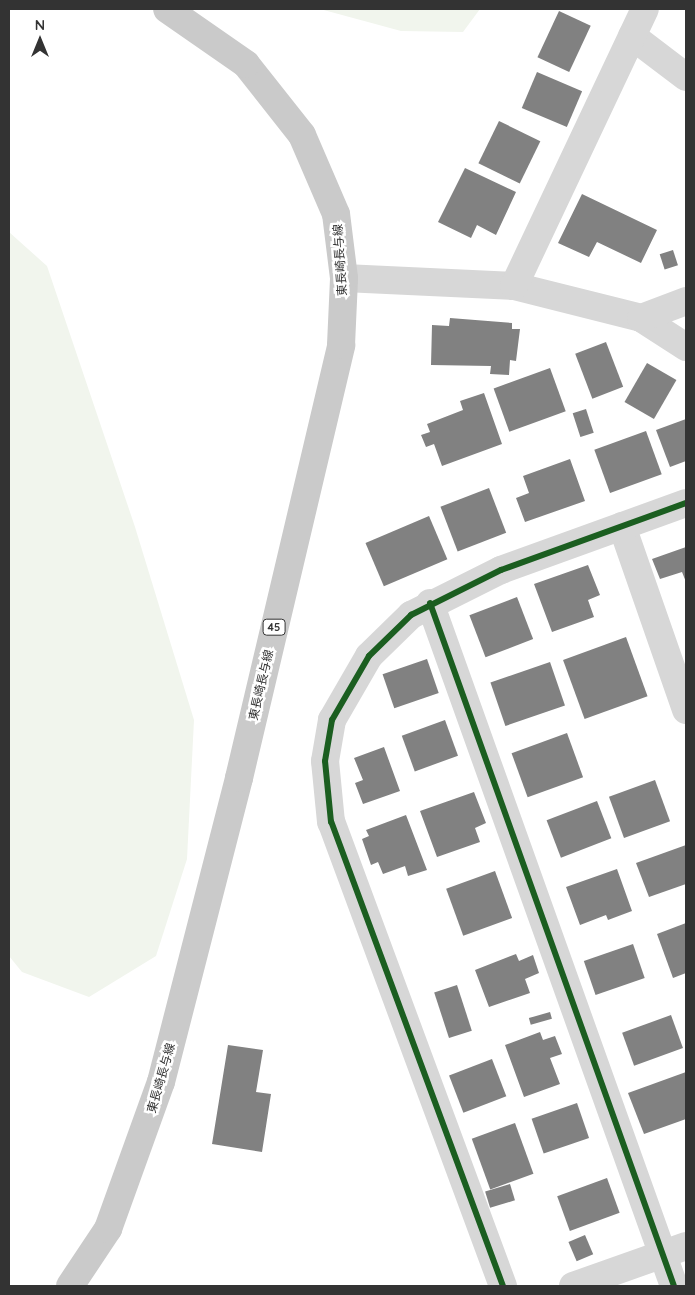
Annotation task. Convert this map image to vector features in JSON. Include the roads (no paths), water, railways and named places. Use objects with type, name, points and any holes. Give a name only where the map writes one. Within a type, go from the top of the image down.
[{"type":"main road","name":"東長崎長与線","points":[[70,1286],[108,1228],[161,1082],[239,778],[341,345],[344,278],[336,214],[302,134],[246,64],[167,9]]},
{"type":"street","points":[[514,286],[644,9]]},
{"type":"street","points":[[632,36],[686,77]]},
{"type":"street","points":[[344,278],[514,286],[641,318],[686,347]]},
{"type":"street","points":[[641,318],[686,301]]},
{"type":"street","points":[[503,1286],[331,822],[325,785],[332,720],[349,686],[369,656],[391,632],[430,603],[501,570],[686,502]]},
{"type":"street","points":[[622,526],[686,710]]},
{"type":"street","points":[[430,603],[674,1250],[674,1286]]},
{"type":"street","points":[[572,1286],[674,1250]]}]
